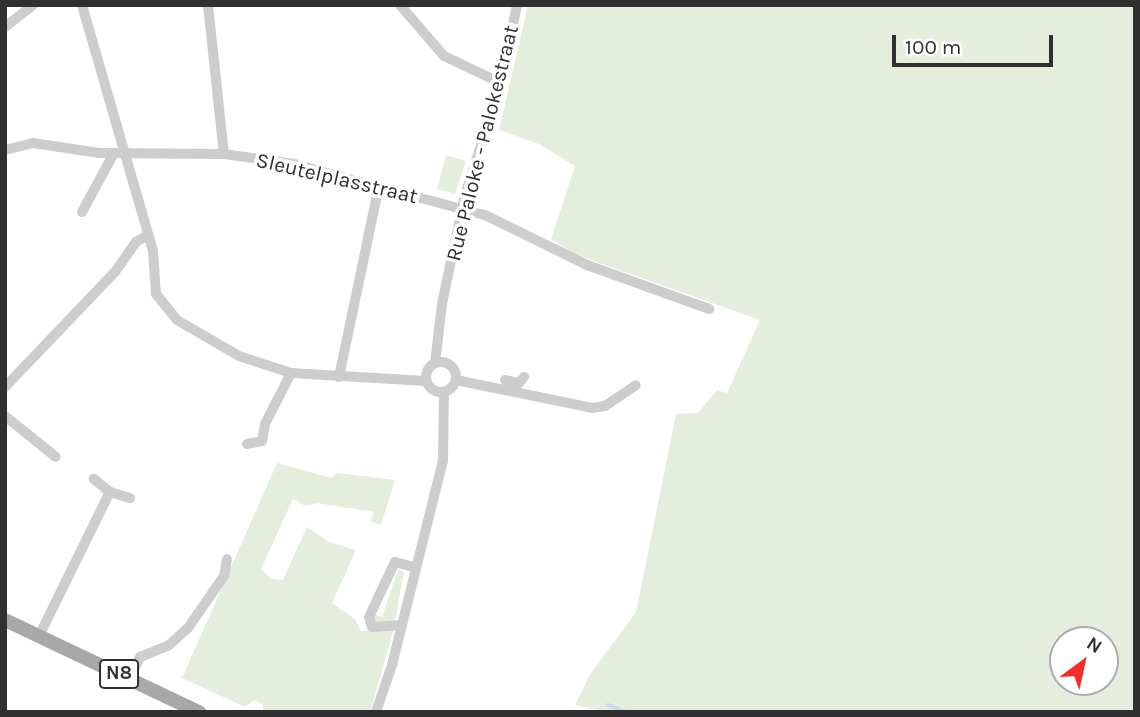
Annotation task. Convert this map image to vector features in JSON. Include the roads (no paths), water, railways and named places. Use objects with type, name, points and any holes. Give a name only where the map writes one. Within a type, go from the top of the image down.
[{"type":"main road","name":"N8","points":[[5,620],[199,712]]},
{"type":"street","points":[[5,27],[33,5]]},
{"type":"street","points":[[82,5],[120,153],[145,237],[153,251],[156,295],[177,320],[239,356],[291,373],[426,381],[435,391],[444,392]]},
{"type":"street","points":[[208,5],[224,154]]},
{"type":"street","points":[[400,5],[444,56],[501,83]]},
{"type":"street","name":"Rue Paloke - Palokestraat","points":[[426,381],[428,370],[435,363],[442,304],[464,208],[501,83],[517,5]]},
{"type":"street","name":"Sleutelplasstraat","points":[[5,150],[33,143],[120,153],[224,154],[293,164],[464,208],[587,265],[709,309]]},
{"type":"street","points":[[82,212],[120,153]]},
{"type":"street","points":[[339,377],[379,185]]},
{"type":"street","points":[[5,387],[115,272],[136,242],[145,237]]},
{"type":"street","points":[[435,363],[450,366],[456,380]]},
{"type":"street","points":[[247,444],[262,441],[265,424],[291,373]]},
{"type":"street","points":[[486,385],[495,380],[519,383],[524,377]]},
{"type":"street","points":[[456,380],[592,408],[605,406],[636,385]]},
{"type":"street","points":[[376,712],[443,461],[444,392],[456,380]]},
{"type":"street","points":[[5,416],[56,457]]},
{"type":"street","points":[[94,480],[110,492],[130,498]]},
{"type":"street","points":[[39,636],[110,492]]},
{"type":"street","points":[[129,679],[140,657],[169,645],[188,628],[224,576],[227,559]]},
{"type":"street","points":[[401,625],[380,628],[369,624],[395,562],[414,566]]},
{"type":"waterway","points":[[608,705],[626,712]]}]
